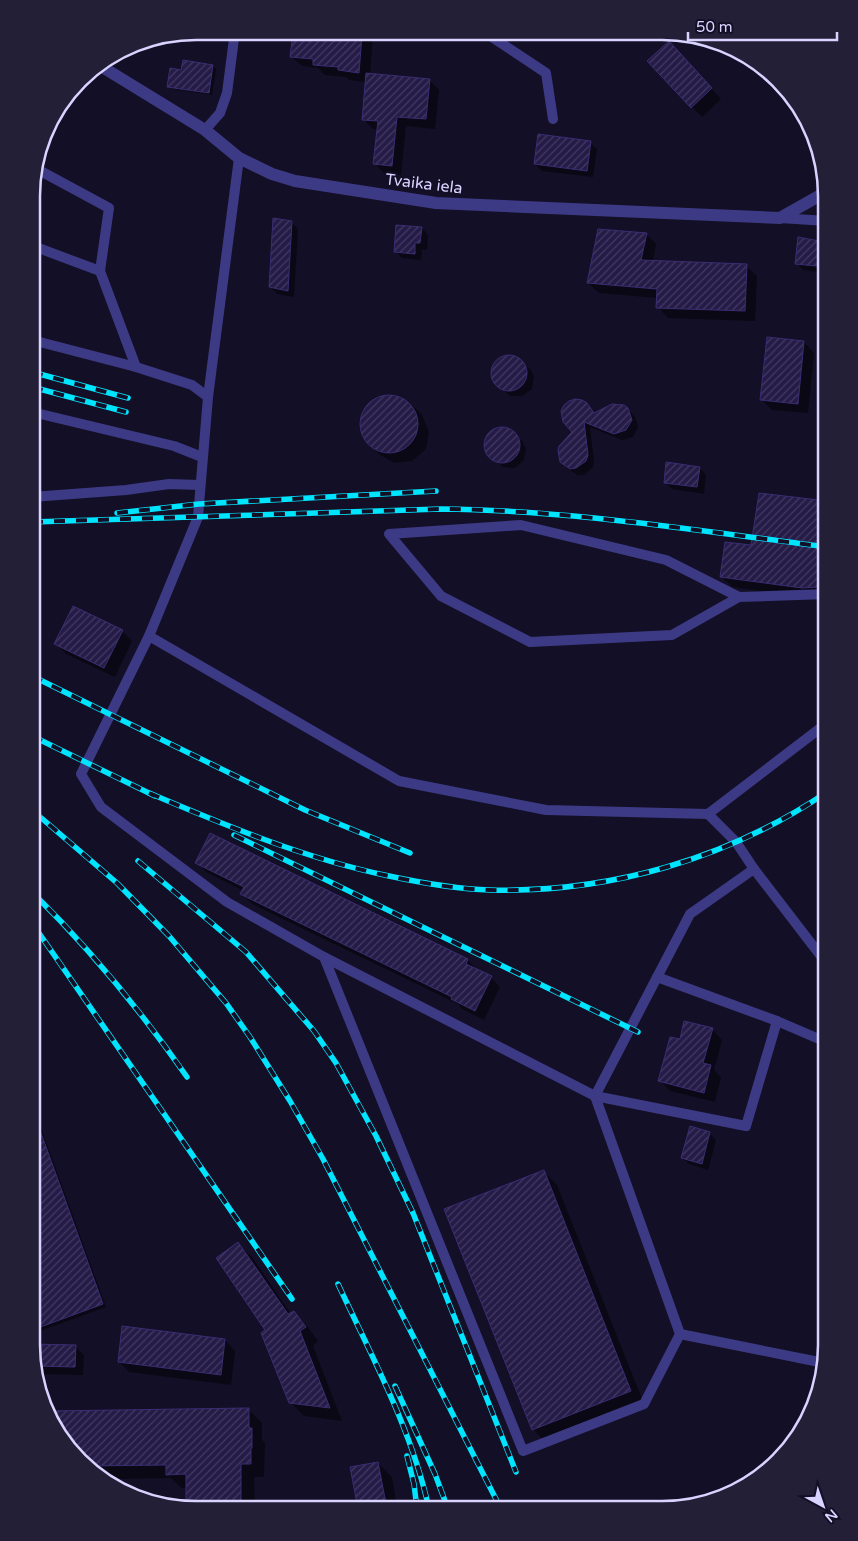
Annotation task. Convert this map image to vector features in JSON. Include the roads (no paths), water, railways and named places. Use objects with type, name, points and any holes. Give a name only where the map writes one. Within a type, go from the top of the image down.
[{"type":"street","name":"Tvaika iela","points":[[106,69],[205,130],[239,158],[272,174],[295,181],[436,203],[780,218]]},
{"type":"street","points":[[780,218],[818,197]]},
{"type":"lane","points":[[205,130],[220,112],[227,93],[234,40]]},
{"type":"lane","points":[[496,40],[546,73],[552,119]]},
{"type":"lane","points":[[239,158],[208,396],[198,517],[149,636],[81,774],[101,807],[227,902],[324,957],[595,1096],[746,1126],[777,1021]]},
{"type":"lane","points":[[42,172],[109,208],[100,272],[136,366]]},
{"type":"lane","points":[[780,218],[818,220]]},
{"type":"lane","points":[[40,249],[100,272]]},
{"type":"lane","points":[[40,342],[136,366],[192,385],[208,396]]},
{"type":"lane","points":[[40,414],[174,446],[202,457]]},
{"type":"lane","points":[[40,496],[126,490],[169,484],[200,485]]},
{"type":"lane","points":[[739,597],[666,560],[521,525],[389,534],[441,596],[530,642],[672,635],[739,597],[818,594]]},
{"type":"lane","points":[[149,636],[398,781],[546,810],[708,814],[818,730]]},
{"type":"lane","points":[[708,814],[736,842],[754,869],[818,953]]},
{"type":"lane","points":[[324,957],[523,1451],[644,1404],[680,1334],[595,1096],[690,914],[754,869]]},
{"type":"lane","points":[[658,977],[777,1021],[818,1039]]},
{"type":"lane","points":[[680,1334],[817,1362]]},
{"type":"railway","points":[[40,374],[128,398]]},
{"type":"railway","points":[[40,389],[126,412]]},
{"type":"railway","points":[[117,513],[199,504],[436,491]]},
{"type":"railway","points":[[40,522],[441,509],[489,510],[634,522],[818,546]]},
{"type":"railway","points":[[40,680],[305,810],[410,853]]},
{"type":"railway","points":[[40,740],[155,796]]},
{"type":"railway","points":[[149,793],[297,851],[358,869],[414,881],[490,890],[535,889],[579,885],[623,878],[666,867],[708,853],[749,836],[789,816],[818,798]]},
{"type":"railway","points":[[40,817],[117,883],[169,936],[226,1003],[250,1037],[323,1159],[497,1501]]},
{"type":"railway","points":[[234,835],[638,1032]]},
{"type":"railway","points":[[138,861],[246,952],[314,1031],[336,1063],[376,1136],[413,1213],[516,1472]]},
{"type":"railway","points":[[40,900],[114,981],[152,1028],[187,1077]]},
{"type":"railway","points":[[40,935],[292,1299]]},
{"type":"railway","points":[[338,1284],[402,1422],[422,1480],[427,1501]]},
{"type":"railway","points":[[395,1386],[435,1474],[445,1501]]},
{"type":"railway","points":[[407,1456],[416,1501]]}]
